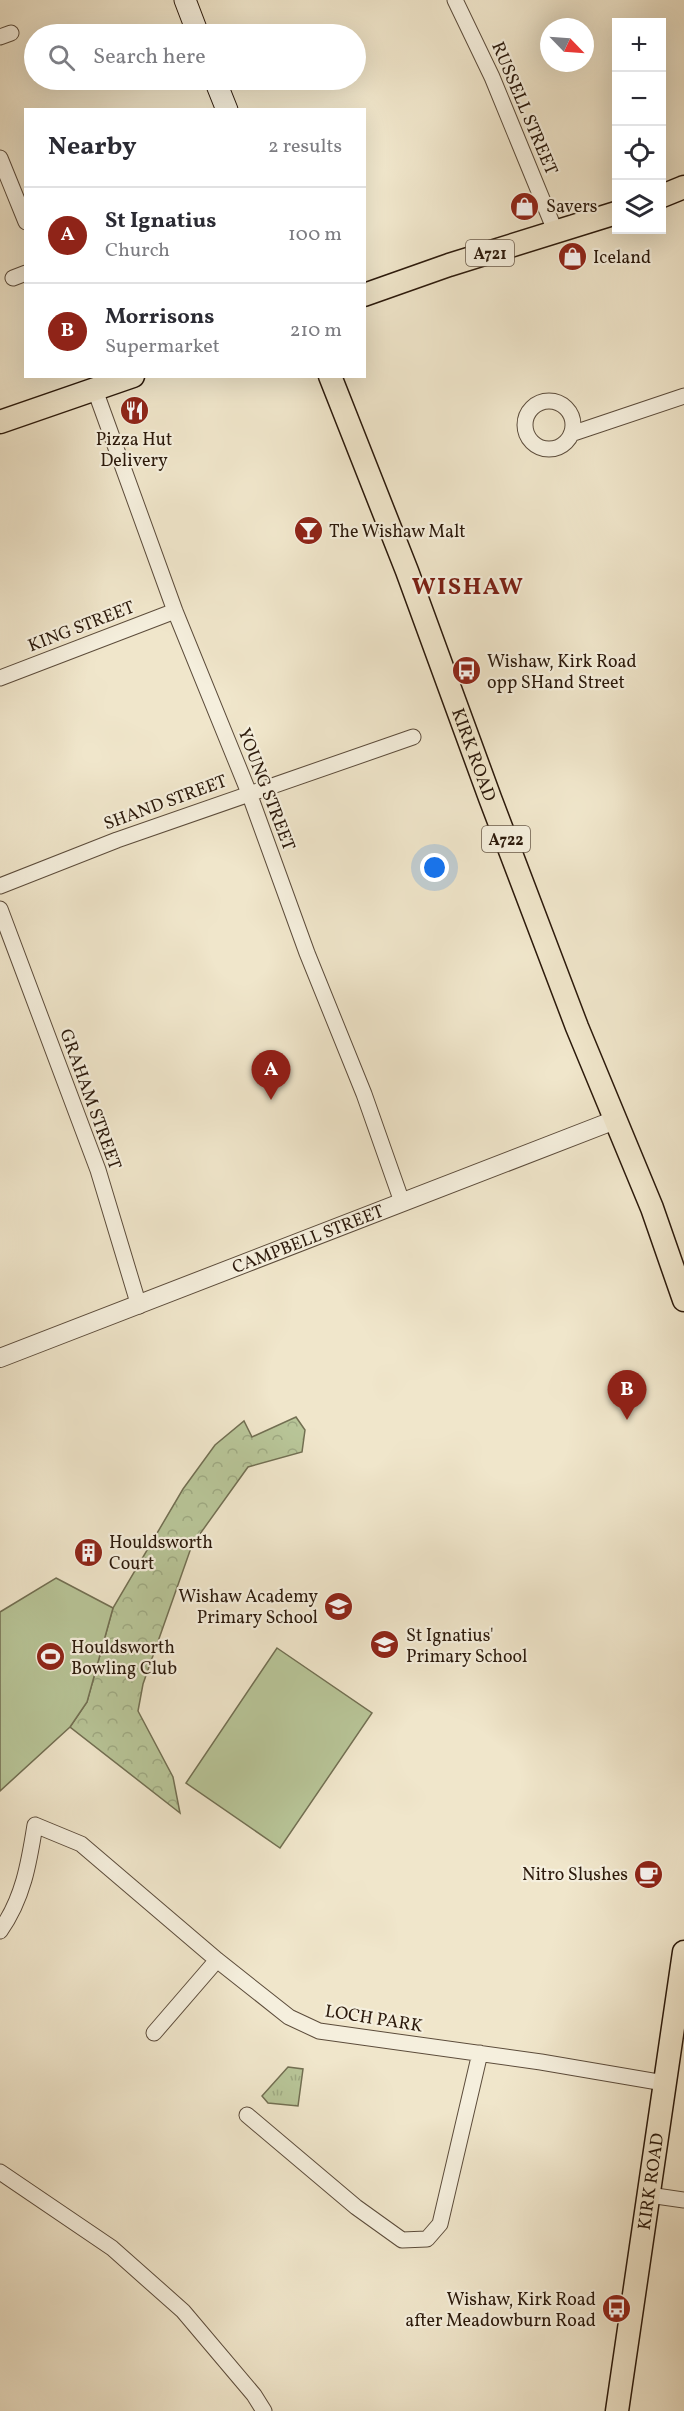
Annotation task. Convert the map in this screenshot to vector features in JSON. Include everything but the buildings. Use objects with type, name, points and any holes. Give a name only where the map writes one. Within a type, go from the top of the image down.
[{"type":"main road","points":[[185,0],[194,24]]},
{"type":"main road","points":[[219,90],[226,108]]},
{"type":"main road","points":[[666,194],[684,187]]},
{"type":"main road","name":"A721","points":[[366,294],[449,265],[612,214]]},
{"type":"main road","points":[[0,422],[128,378]]},
{"type":"main road","name":"KIRK ROAD","points":[[331,378],[407,571],[490,798],[615,1120],[652,1208],[684,1300]]},
{"type":"main road","name":"KIRK ROAD","points":[[617,2411],[684,1952]]},
{"type":"street","name":"RUSSELL STREET","points":[[455,0],[492,77],[556,233]]},
{"type":"street","points":[[0,158],[24,217]]},
{"type":"street","name":"YOUNG STREET","points":[[95,390],[175,611],[249,793],[307,953],[364,1094],[402,1202]]},
{"type":"street","points":[[571,434],[684,396]]},
{"type":"street","name":"KING STREET","points":[[0,678],[175,611]]},
{"type":"street","name":"SHAND STREET","points":[[0,886],[117,840],[413,737]]},
{"type":"street","name":"GRAHAM STREET","points":[[0,909],[98,1170],[139,1306]]},
{"type":"street","name":"CAMPBELL STREET","points":[[0,1358],[615,1120]]},
{"type":"street","name":"LOCH PARK","points":[[0,1931],[13,1913],[28,1870],[35,1825],[81,1844],[217,1960],[289,2016],[319,2031],[664,2084]]},
{"type":"street","points":[[154,2033],[217,1960]]},
{"type":"street","points":[[247,2115],[356,2207],[402,2240],[427,2239],[440,2224],[480,2054]]},
{"type":"street","points":[[0,2172],[112,2248],[183,2312],[264,2411]]},
{"type":"street","points":[[649,2195],[684,2200]]},
{"type":"green space","points":[[296,1417],[305,1430],[302,1452],[248,1467],[192,1545],[143,1684],[138,1711],[173,1777],[180,1813],[70,1727],[87,1702],[113,1608],[183,1489],[215,1445],[244,1421],[252,1437]]},
{"type":"green space","name":"Houldsworth Bowling Club","points":[[56,1578],[113,1608],[87,1702],[70,1727],[0,1791],[0,1612]]},
{"type":"green space","points":[[277,1648],[372,1713],[280,1848],[186,1783]]},
{"type":"green space","points":[[288,2067],[303,2069],[298,2106],[268,2103],[262,2096]]},
{"type":"place","name":"Savers","points":[[525,206]]},
{"type":"place","name":"Iceland","points":[[572,257]]},
{"type":"place","name":"Pizza Hut Delivery","points":[[134,410]]},
{"type":"place","name":"The Wishaw Malt","points":[[308,531]]},
{"type":"place","name":"Wishaw, Kirk Road opp SHand Street","points":[[466,671]]},
{"type":"place","name":"St Ignatius","points":[[271,1100]]},
{"type":"place","name":"Morrisons","points":[[627,1420]]},
{"type":"place","name":"Houldsworth Court","points":[[88,1552]]},
{"type":"place","name":"Wishaw Academy Primary School","points":[[339,1606]]},
{"type":"place","name":"St Ignatius' Primary School","points":[[385,1645]]},
{"type":"place","name":"Houldsworth Bowling Club","points":[[50,1657]]},
{"type":"place","name":"Nitro Slushes","points":[[649,1874]]},
{"type":"place","name":"Wishaw, Kirk Road after Meadowburn Road","points":[[617,2309]]},
{"type":"district","name":"WISHAW","points":[[468,586]]}]
